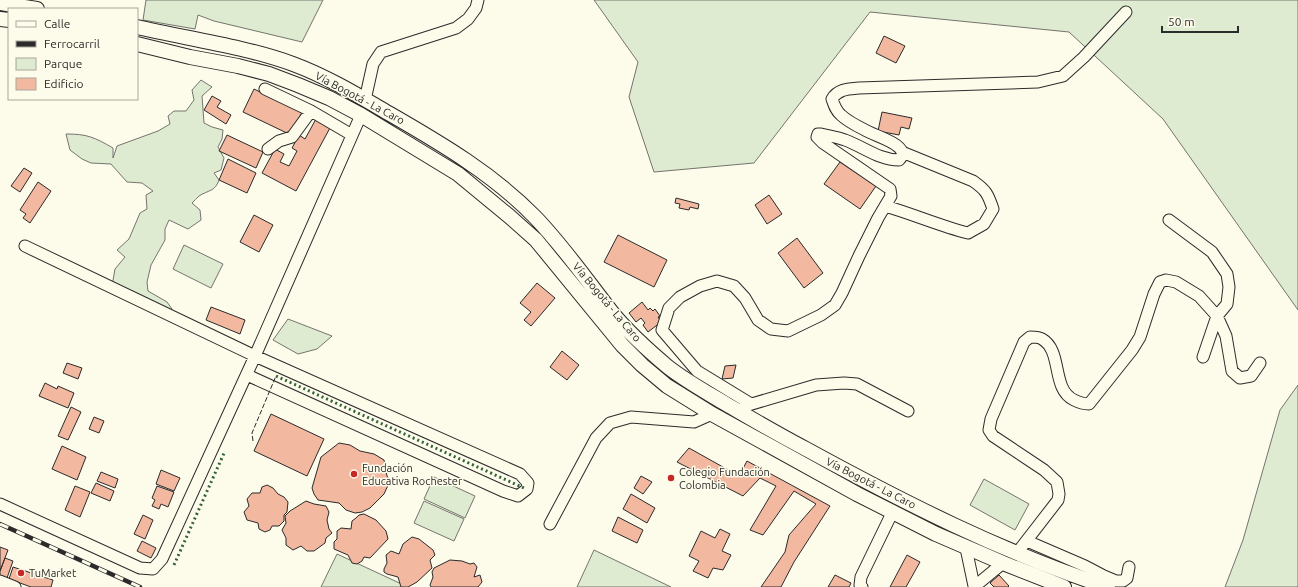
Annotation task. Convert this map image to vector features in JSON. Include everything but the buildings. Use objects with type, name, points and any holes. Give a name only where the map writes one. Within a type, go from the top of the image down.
[{"type":"main road","points":[[3,2],[32,8]]},
{"type":"main road","name":"Vía Bogotá - La Caro","points":[[138,27],[269,56],[295,65],[322,77],[365,100],[462,156],[487,174],[510,194],[536,218],[553,237],[634,337],[678,375],[791,441],[886,492],[968,532],[1017,553],[1083,579],[1108,587]]},
{"type":"main road","name":"Vía Bogotá - La Caro","points":[[138,44],[269,74],[329,98],[361,115],[445,165],[491,200],[536,240],[605,326],[642,365],[667,386],[712,414],[857,494],[966,548],[1064,587]]},
{"type":"street","points":[[365,100],[373,64],[381,52],[456,28],[468,19],[476,8],[478,0]]},
{"type":"street","points":[[885,206],[952,229],[968,232],[984,224],[993,209],[988,194],[982,187],[973,181],[902,152],[889,141],[865,131],[841,115],[834,106],[832,99],[835,94],[841,91],[859,88],[1038,82],[1063,76],[1084,57],[1126,12]]},
{"type":"street","points":[[265,89],[311,111],[352,135]]},
{"type":"street","points":[[268,149],[279,141],[292,137],[311,111]]},
{"type":"street","points":[[0,504],[140,568],[153,569],[162,559],[247,375],[361,115]]},
{"type":"street","points":[[751,404],[697,370],[667,336],[662,330],[669,308],[680,297],[690,291],[717,281],[734,286],[745,298],[758,320],[771,329],[788,331],[821,315],[835,305],[842,293],[890,196],[890,189],[823,143],[817,137],[818,134],[845,140],[884,158],[892,160],[899,160],[902,156],[902,152]]},
{"type":"street","points":[[1170,220],[1212,252],[1227,274],[1229,287],[1227,304],[1217,316],[1203,357]]},
{"type":"street","points":[[25,246],[255,356],[520,474],[528,483],[527,489],[518,496],[503,491],[247,375]]},
{"type":"street","points":[[1017,553],[1058,500],[1059,494],[1057,482],[1044,470],[992,436],[989,430],[991,419],[1024,342],[1030,337],[1042,338],[1049,345],[1064,391],[1071,398],[1083,404],[1089,404],[1132,350],[1140,337],[1154,294],[1160,282],[1166,280],[1176,282],[1199,296],[1217,316],[1226,336],[1232,371],[1240,378],[1251,376],[1260,363]]},
{"type":"street","points":[[735,409],[816,385],[844,383],[857,384],[908,412]]},
{"type":"street","points":[[550,524],[596,438],[610,423],[631,417],[694,422],[712,414]]},
{"type":"street","points":[[862,587],[860,585],[861,577],[893,512]]},
{"type":"street","points":[[1027,541],[1116,581],[1123,581],[1127,578],[1130,568]]},
{"type":"street","points":[[966,548],[974,587],[1003,563]]},
{"type":"street","points":[[0,581],[15,587]]},
{"type":"green space","points":[[146,0],[323,0],[302,42],[214,21],[198,15],[195,29],[143,20]]},
{"type":"green space","points":[[594,0],[1298,0],[1298,310],[1163,119],[1069,32],[870,12],[754,163],[654,172],[629,97],[638,62]]},
{"type":"green space","points":[[201,80],[212,87],[202,96],[204,123],[223,130],[222,139],[218,147],[224,158],[221,170],[214,173],[219,180],[215,187],[199,196],[192,203],[200,210],[201,220],[188,229],[169,220],[165,229],[165,240],[151,265],[147,282],[148,291],[167,302],[172,309],[166,315],[112,286],[115,269],[125,257],[117,250],[129,239],[140,213],[147,209],[146,195],[153,191],[142,183],[127,182],[111,164],[91,163],[82,159],[70,150],[66,134],[90,137],[101,141],[113,148],[113,158],[117,146],[158,131],[170,124],[168,116],[174,111],[186,111],[194,100],[192,90]]},
{"type":"green space","points":[[184,245],[223,264],[211,288],[173,269]]},
{"type":"green space","points":[[288,319],[332,336],[317,349],[298,354],[273,340]]},
{"type":"green space","points":[[1298,385],[1298,587],[1225,587],[1243,540],[1280,410]]},
{"type":"green space","points":[[434,477],[475,496],[465,518],[424,499]]},
{"type":"green space","points":[[984,479],[1029,504],[1015,530],[970,505]]},
{"type":"green space","points":[[424,501],[464,519],[454,541],[414,523]]},
{"type":"green space","points":[[594,550],[671,587],[577,587]]},
{"type":"green space","points":[[337,554],[408,587],[321,587]]},
{"type":"railway","points":[[0,524],[140,587]]},
{"type":"hedge","points":[[276,376],[524,488]]},
{"type":"hedge","points":[[174,565],[225,451]]},
{"type":"fence","points":[[253,441],[252,433],[276,376]]},
{"type":"place","name":"Fundación Educativa Rochester","points":[[354,474]]},
{"type":"place","name":"Colegio Fundación Colombia","points":[[671,478]]},
{"type":"place","name":"TuMarket","points":[[21,573]]}]
